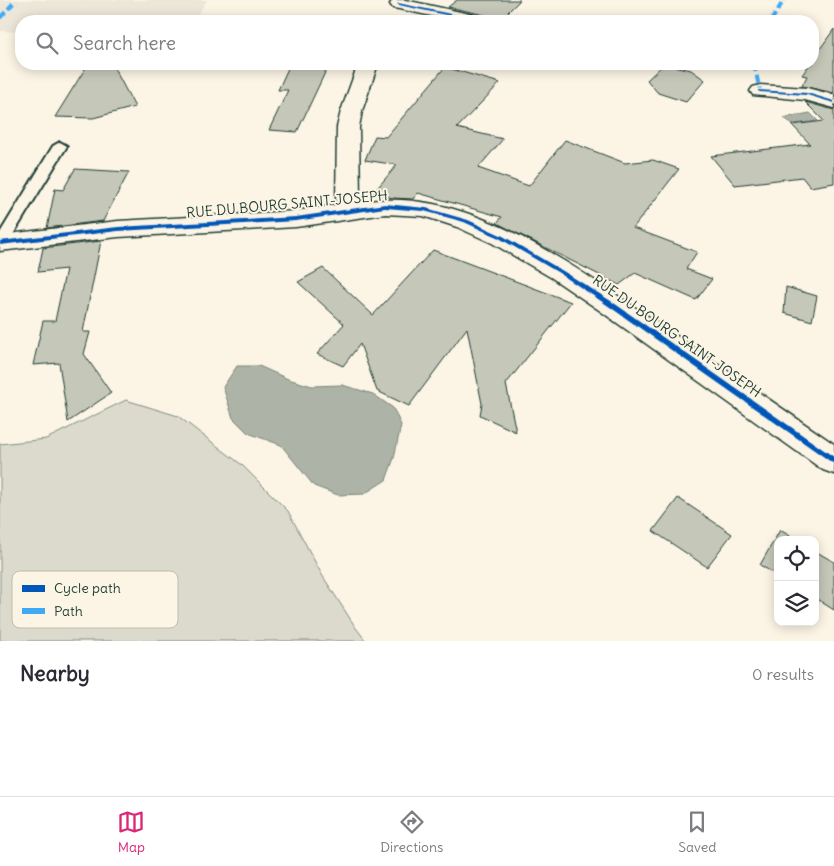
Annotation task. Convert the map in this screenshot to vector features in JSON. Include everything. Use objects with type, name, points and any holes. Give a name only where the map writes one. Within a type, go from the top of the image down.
[{"type":"street","points":[[392,15],[400,2],[454,15]]},
{"type":"street","points":[[348,210],[348,126],[366,70]]},
{"type":"street","points":[[760,91],[807,94],[834,102]]},
{"type":"street","name":"RUE DU BOURG SAINT-JOSEPH","points":[[1,243],[118,229],[296,219],[385,206],[424,210],[466,220],[501,237],[561,272],[834,461]]},
{"type":"lane","points":[[1,243],[60,146]]},
{"type":"shaded area","points":[[0,0],[207,0],[198,15],[15,15],[15,32],[0,31]]},
{"type":"shaded area","points":[[810,113],[818,121],[793,124],[784,118]]},
{"type":"shaded area","points":[[237,366],[259,366],[288,379],[312,386],[342,385],[373,394],[393,408],[401,425],[394,458],[386,480],[364,494],[338,495],[314,486],[281,445],[248,433],[233,418],[223,387]]},
{"type":"shaded area","points":[[126,400],[178,416],[242,465],[288,511],[322,575],[366,641],[0,641],[0,444],[46,439]]},
{"type":"building","points":[[457,0],[520,0],[505,15],[485,15],[448,7]]},
{"type":"building","points":[[834,29],[834,93],[802,86],[807,76],[802,75],[806,70],[819,70],[819,50]]},
{"type":"building","points":[[84,70],[115,70],[135,107],[93,118],[55,117]]},
{"type":"building","points":[[287,70],[326,70],[297,132],[269,130],[288,90],[278,90]]},
{"type":"building","points":[[442,70],[455,70],[500,83],[457,128],[503,139],[478,168],[529,186],[565,140],[625,163],[653,160],[679,169],[633,228],[697,252],[686,269],[712,279],[696,300],[635,273],[619,285],[497,223],[502,217],[418,193],[413,199],[393,198],[373,193],[397,165],[365,160],[375,136],[386,137]]},
{"type":"building","points":[[658,70],[691,70],[705,80],[686,102],[658,93],[647,80]]},
{"type":"building","points":[[805,102],[834,110],[834,183],[810,187],[802,177],[735,185],[711,156],[810,144],[792,125],[824,121]]},
{"type":"building","points":[[75,169],[129,172],[103,221],[47,228],[55,189],[63,190]]},
{"type":"building","points":[[101,241],[83,332],[90,332],[84,354],[111,393],[68,422],[59,363],[33,365],[43,321],[55,321],[66,269],[38,272],[43,248]]},
{"type":"building","points":[[433,250],[571,302],[506,384],[516,432],[480,415],[482,404],[467,328],[409,406],[377,391],[360,344],[343,366],[317,354],[344,324],[298,282],[323,268],[373,315]]},
{"type":"building","points":[[786,287],[817,296],[812,321],[784,313]]},
{"type":"building","points":[[678,498],[732,534],[707,567],[653,531]]},
{"type":"building","points":[[780,530],[790,536],[777,536]]},
{"type":"building","points":[[774,540],[774,574],[760,565]]},
{"type":"building","points":[[819,553],[834,562],[834,610],[819,601]]},
{"type":"marked path","points":[[0,18],[16,0]]},
{"type":"marked path","points":[[775,15],[784,0]]},
{"type":"marked path","points":[[755,70],[760,91]]},
{"type":"cycle path","points":[[399,4],[451,15]]},
{"type":"cycle path","points":[[760,91],[807,94],[834,102]]},
{"type":"cycle path","points":[[0,243],[118,229],[296,219],[385,206],[424,209],[466,221],[501,237],[561,272],[609,303],[834,461]]}]
